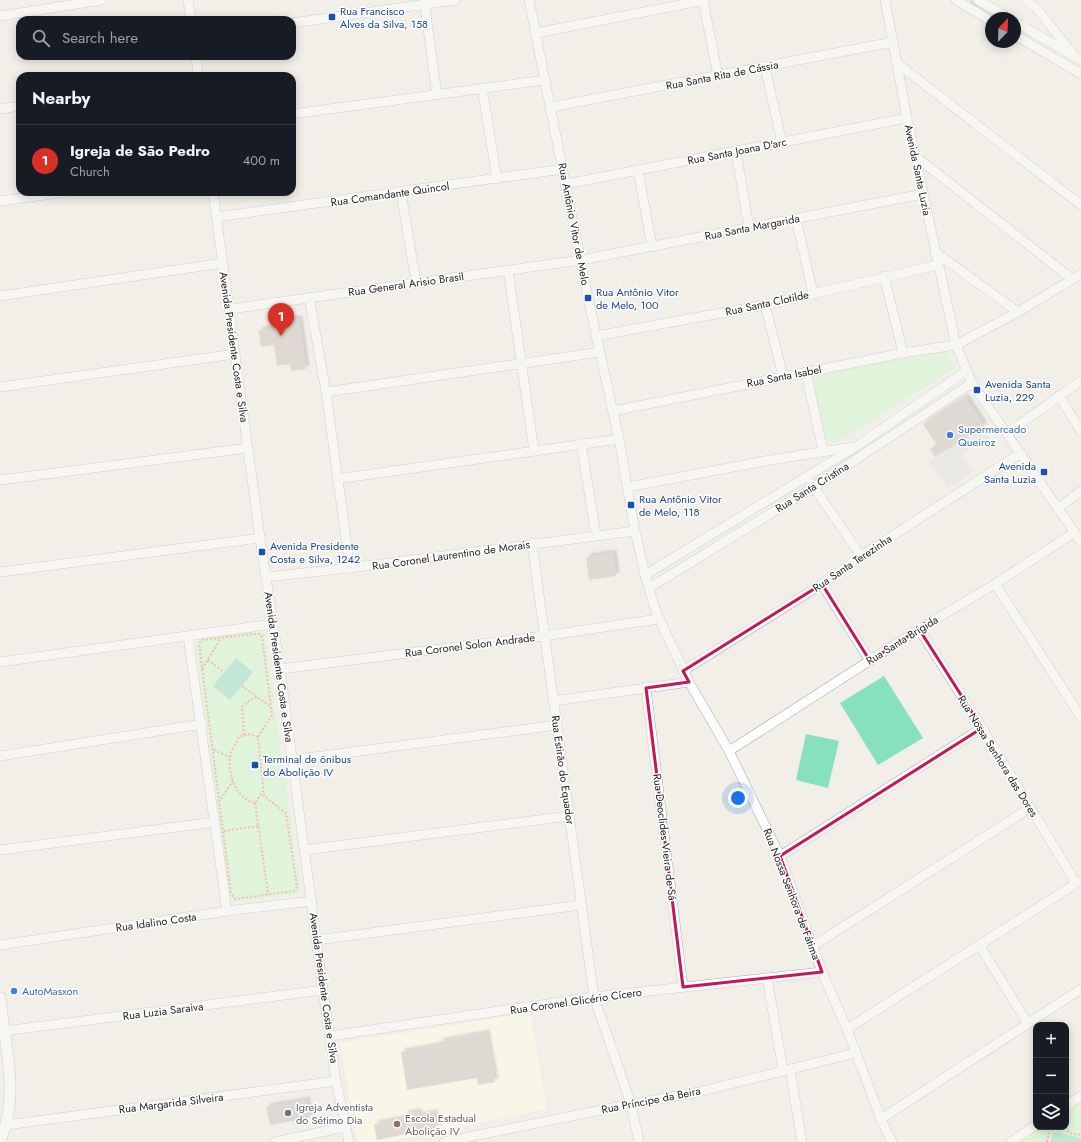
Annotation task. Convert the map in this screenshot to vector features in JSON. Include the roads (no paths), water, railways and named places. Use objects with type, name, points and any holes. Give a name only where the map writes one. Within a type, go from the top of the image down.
[{"type":"street","points":[[0,16],[102,0]]},
{"type":"street","points":[[188,0],[190,16]]},
{"type":"street","points":[[296,21],[425,2],[455,0]]},
{"type":"street","name":"Rua Antônio Vitor de Melo","points":[[529,0],[596,336],[619,439],[635,531],[649,588]]},
{"type":"street","points":[[536,33],[704,0],[718,76]]},
{"type":"street","name":"Avenida Santa Luzia","points":[[885,0],[907,118],[956,345],[972,383],[1081,542]]},
{"type":"street","points":[[956,0],[985,17]]},
{"type":"street","points":[[978,0],[999,12]]},
{"type":"street","points":[[1026,0],[1038,10],[1078,58]]},
{"type":"street","points":[[425,2],[437,95]]},
{"type":"street","points":[[1021,25],[1078,58]]},
{"type":"street","points":[[1021,39],[1081,74]]},
{"type":"street","name":"Rua Santa Rita de Cássia","points":[[551,107],[893,42]]},
{"type":"street","points":[[196,60],[198,72]]},
{"type":"street","points":[[898,64],[1081,205]]},
{"type":"street","points":[[765,67],[782,143]]},
{"type":"street","points":[[296,113],[545,80]]},
{"type":"street","points":[[482,88],[497,179]]},
{"type":"street","points":[[0,109],[16,107]]},
{"type":"street","name":"Rua Santa Joana D'arc","points":[[566,184],[907,118]]},
{"type":"street","points":[[736,152],[749,228]]},
{"type":"street","points":[[915,156],[1072,279]]},
{"type":"street","name":"Rua Comandante Quincol","points":[[216,217],[563,169]]},
{"type":"street","points":[[638,170],[652,247]]},
{"type":"street","points":[[401,192],[416,282]]},
{"type":"street","name":"Rua Santa Margarida","points":[[581,260],[923,194]]},
{"type":"street","points":[[0,201],[37,196]]},
{"type":"street","name":"Avenida Presidente Costa e Silva","points":[[213,196],[260,538],[305,850],[323,990],[336,1081],[348,1142]]},
{"type":"street","points":[[796,219],[813,293]]},
{"type":"street","points":[[935,252],[1018,312]]},
{"type":"street","name":"Rua General Arisio Brasil","points":[[230,309],[581,260]]},
{"type":"street","points":[[0,296],[223,263]]},
{"type":"street","name":"Rua Santa Clotilde","points":[[596,336],[765,305],[884,276],[938,265]]},
{"type":"street","points":[[508,270],[534,451]]},
{"type":"street","name":"Rua Santa Isabel","points":[[613,411],[782,376],[903,353],[956,345],[1018,312],[1081,274]]},
{"type":"street","points":[[884,276],[903,353]]},
{"type":"street","points":[[309,297],[326,392],[350,568]]},
{"type":"street","points":[[765,305],[782,376]]},
{"type":"street","points":[[326,392],[521,362],[600,352]]},
{"type":"street","points":[[0,387],[235,354]]},
{"type":"street","name":"Rua Santa Cristina","points":[[645,576],[857,446],[966,371]]},
{"type":"street","points":[[806,372],[823,451]]},
{"type":"street","points":[[1007,433],[1081,381]]},
{"type":"street","name":"Rua Santa Cristina","points":[[649,588],[814,487],[972,383]]},
{"type":"street","points":[[1058,396],[1081,431]]},
{"type":"street","points":[[337,479],[581,443],[619,439]]},
{"type":"street","points":[[581,443],[596,535]]},
{"type":"street","points":[[628,487],[857,446]]},
{"type":"street","points":[[0,480],[248,448]]},
{"type":"street","name":"Rua Santa Terezinha","points":[[683,671],[822,584],[861,556],[1021,453]]},
{"type":"street","points":[[807,477],[861,556]]},
{"type":"street","points":[[1058,508],[1081,491]]},
{"type":"street","name":"Rua Coronel Laurentino de Morais","points":[[266,577],[350,568],[532,543],[635,531]]},
{"type":"street","name":"Rua Santa Brígida","points":[[729,750],[919,629],[995,584],[1075,532]]},
{"type":"street","points":[[0,572],[260,538]]},
{"type":"street","name":"Rua Estirão do Equador","points":[[532,543],[594,997],[631,1104],[639,1142]]},
{"type":"street","points":[[822,584],[870,661]]},
{"type":"street","points":[[995,584],[1081,717]]},
{"type":"street","name":"Rua Nossa Senhora de Fátima","points":[[649,588],[658,619],[683,671],[729,750],[780,856],[822,972],[847,1029],[855,1053],[891,1142]]},
{"type":"street","name":"Rua Coronel Solon Andrade","points":[[280,669],[544,636],[658,619]]},
{"type":"street","points":[[0,662],[273,624]]},
{"type":"street","name":"Rua Nossa Senhora das Dores","points":[[919,629],[982,728],[1030,808],[1079,882]]},
{"type":"street","points":[[188,636],[202,724],[227,911]]},
{"type":"street","points":[[553,701],[689,682]]},
{"type":"street","name":"Rua Deoclides Vieira de Sá","points":[[646,688],[683,987]]},
{"type":"street","points":[[0,756],[202,724]]},
{"type":"street","points":[[292,760],[557,725]]},
{"type":"street","points":[[780,856],[982,728]]},
{"type":"street","points":[[813,946],[1030,808]]},
{"type":"street","points":[[305,850],[569,816]]},
{"type":"street","points":[[0,850],[215,822]]},
{"type":"street","points":[[847,1029],[1079,882]]},
{"type":"street","name":"Rua Idalino Costa","points":[[0,945],[227,911],[312,901]]},
{"type":"street","points":[[317,940],[581,905]]},
{"type":"street","points":[[980,946],[1028,1024]]},
{"type":"street","name":"Rua Coronel Glicério Cícero","points":[[330,1036],[594,997],[822,972]]},
{"type":"street","points":[[767,978],[802,1142]]},
{"type":"street","points":[[881,1119],[1081,989]]},
{"type":"street","name":"Rua Luzia Saraiva","points":[[2,1034],[323,990]]},
{"type":"street","points":[[0,998],[2,1034],[11,1089],[6,1125],[0,1141]]},
{"type":"street","name":"Rua Príncipe da Beira","points":[[444,1142],[631,1104],[694,1093],[855,1053]]},
{"type":"street","name":"Rua Margarida Silveira","points":[[6,1125],[336,1081]]},
{"type":"street","points":[[1069,1104],[1081,1096]]},
{"type":"street","points":[[275,1142],[345,1127]]},
{"type":"street","points":[[1010,1142],[1033,1128]]},
{"type":"waterway","points":[[974,5],[985,12]]},
{"type":"place","name":"Rua Francisco Alves da Silva, 158","points":[[332,17]]},
{"type":"place","name":"Rua Antônio Vitor de Melo, 100","points":[[588,298]]},
{"type":"place","name":"Igreja de São Pedro","points":[[281,336]]},
{"type":"place","name":"Avenida Santa Luzia, 229","points":[[977,390]]},
{"type":"place","name":"Supermercado Queiroz","points":[[950,435]]},
{"type":"place","name":"Avenida Santa Luzia","points":[[1044,472]]},
{"type":"place","name":"Rua Antônio Vitor de Melo, 118","points":[[631,505]]},
{"type":"place","name":"Avenida Presidente Costa e Silva, 1242","points":[[262,552]]},
{"type":"place","name":"Terminal de õnibus do Abolição IV","points":[[255,765]]},
{"type":"place","name":"AutoMasxon","points":[[14,991]]},
{"type":"place","name":"Igreja Adventista do Sétimo Dia","points":[[288,1113]]},
{"type":"place","name":"Escola Estadual Abolição IV","points":[[397,1124]]}]
